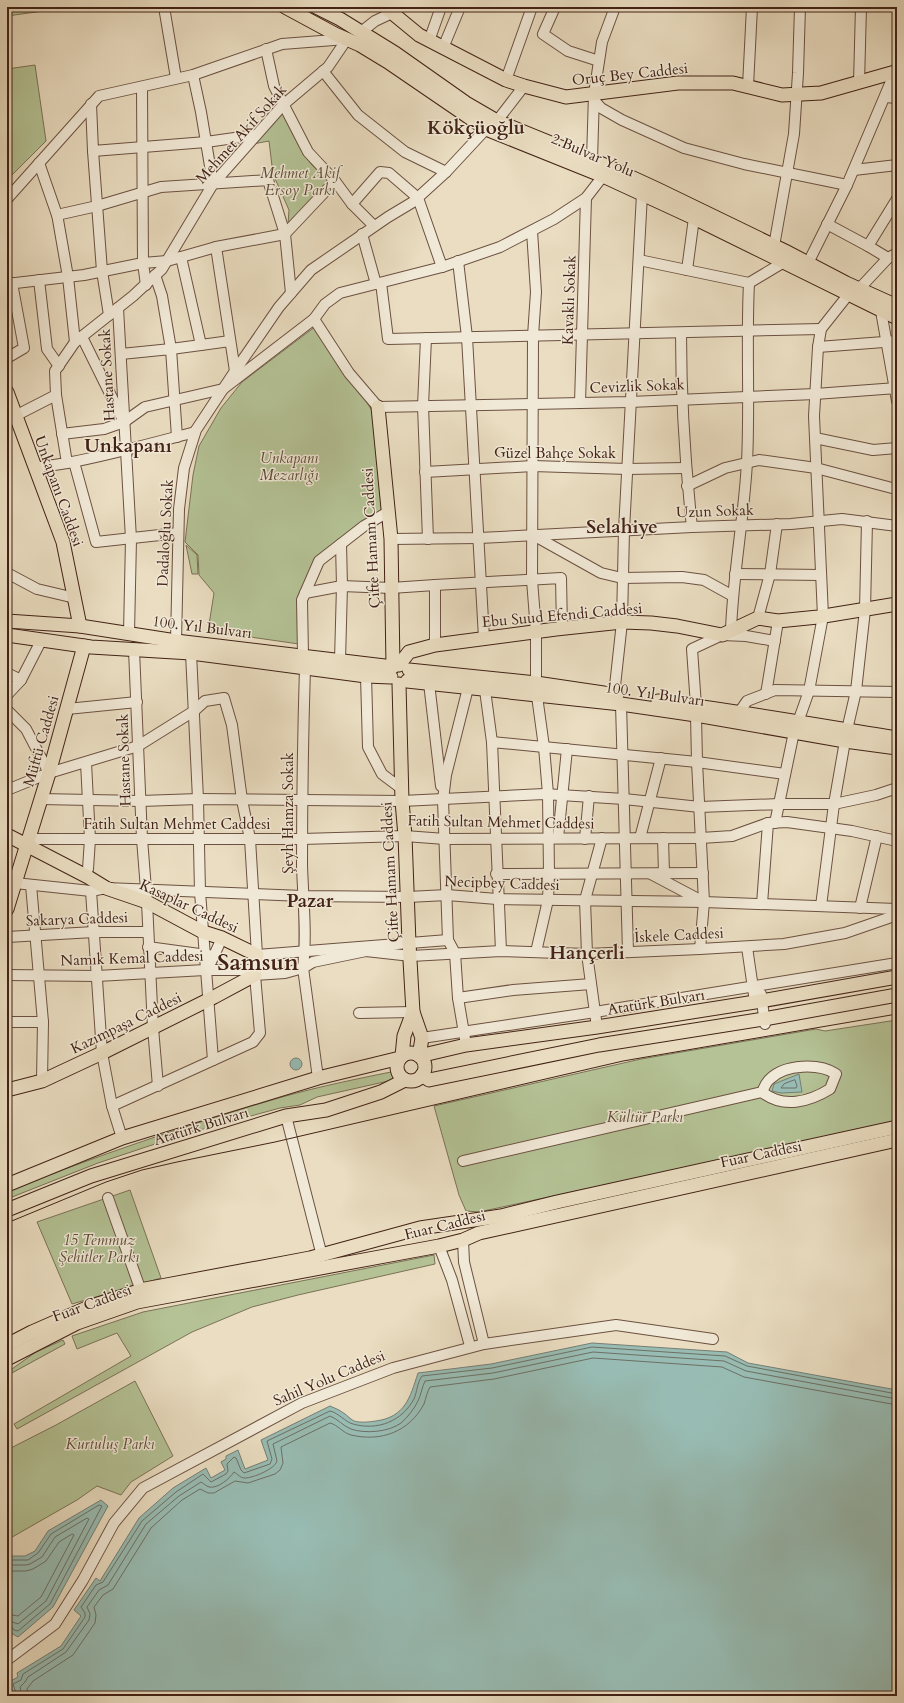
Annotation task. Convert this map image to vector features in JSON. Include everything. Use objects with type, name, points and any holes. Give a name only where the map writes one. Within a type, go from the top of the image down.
[{"type":"main road","name":"2.Bulvar Yolu","points":[[285,7],[311,22],[360,45],[388,62],[486,128],[603,176],[784,262],[854,292],[897,306]]},
{"type":"main road","name":"2.Bulvar Yolu","points":[[316,7],[395,53],[466,104],[497,121],[592,160],[657,189],[774,246],[808,263],[881,310],[897,318]]},
{"type":"main road","points":[[311,22],[316,7]]},
{"type":"main road","name":"Oruç Bey Caddesi","points":[[391,9],[419,36],[506,80],[566,97],[594,97],[678,83],[733,83],[782,95],[821,93],[896,71]]},
{"type":"main road","name":"Unkapanı Caddesi","points":[[7,392],[63,542],[74,598],[77,626],[82,646]]},
{"type":"main road","name":"Çifte Hamam Caddesi","points":[[378,407],[391,540],[391,588],[400,674],[402,795],[409,943],[411,956],[413,1012],[421,1035],[419,1056]]},
{"type":"main road","points":[[727,633],[758,618],[778,621],[823,616],[897,604]]},
{"type":"main road","name":"100. Yıl Bulvarı","points":[[7,621],[77,626],[129,633],[304,661],[366,676],[400,674],[536,683],[618,700],[696,710],[846,736],[897,748]]},
{"type":"main road","name":"Ebu Suud Efendi Caddesi","points":[[400,674],[409,652],[435,645],[536,631],[622,622],[652,623],[727,633]]},
{"type":"main road","points":[[82,646],[94,628]]},
{"type":"main road","name":"100. Yıl Bulvarı","points":[[7,635],[82,646],[134,650],[304,661],[340,660],[400,674],[429,683],[537,696],[618,700]]},
{"type":"main road","name":"Müftü Caddesi","points":[[7,909],[10,880],[28,842],[67,709],[82,646]]},
{"type":"main road","name":"100. Yıl Bulvarı","points":[[696,710],[740,711],[796,727]]},
{"type":"main road","name":"100. Yıl Bulvarı","points":[[846,736],[897,738]]},
{"type":"main road","name":"Kasaplar Caddesi","points":[[7,835],[28,842],[106,888],[147,896],[203,932],[222,938],[257,956]]},
{"type":"main road","name":"Kazımpaşa Caddesi","points":[[7,1090],[42,1081],[102,1053],[208,1000],[256,972]]},
{"type":"main road","name":"Atatürk Bulvarı","points":[[419,1056],[465,1038],[597,1027],[758,995],[897,977]]},
{"type":"main road","points":[[422,1075],[429,1080],[600,1045],[765,1021],[897,995]]},
{"type":"main road","points":[[401,1057],[411,1053],[419,1056],[424,1063],[424,1071],[422,1075],[414,1080],[405,1080],[398,1073],[397,1068],[401,1057],[404,1036],[413,1012]]},
{"type":"main road","points":[[404,1036],[421,1035]]},
{"type":"main road","name":"Atatürk Bulvarı","points":[[7,1185],[122,1138],[318,1078],[401,1057]]},
{"type":"main road","name":"Atatürk Bulvarı","points":[[7,1210],[91,1176],[286,1116],[326,1110],[381,1092],[405,1080]]},
{"type":"main road","name":"Fuar Caddesi","points":[[7,1359],[77,1323],[137,1302],[439,1246],[463,1240],[479,1233],[685,1180],[827,1141],[897,1127]]},
{"type":"main road","name":"Fuar Caddesi","points":[[7,1345],[32,1332],[89,1307],[141,1290],[322,1256],[420,1228],[501,1216],[557,1202],[830,1157],[897,1140]]},
{"type":"main road","points":[[457,1222],[463,1229],[463,1240]]},
{"type":"main road","points":[[420,1228],[417,1240],[420,1245],[426,1248]]},
{"type":"street","points":[[164,7],[176,78]]},
{"type":"street","points":[[429,41],[441,7]]},
{"type":"street","points":[[443,48],[460,7]]},
{"type":"street","points":[[506,80],[532,7]]},
{"type":"street","points":[[555,7],[543,34],[568,51],[599,61]]},
{"type":"street","points":[[592,160],[594,97],[599,61],[602,42],[615,7]]},
{"type":"street","points":[[748,86],[752,7]]},
{"type":"street","points":[[774,246],[794,134],[800,7]]},
{"type":"street","points":[[859,83],[861,7]]},
{"type":"street","points":[[361,32],[391,9]]},
{"type":"street","points":[[7,199],[99,96],[193,75],[282,44],[347,39]]},
{"type":"street","name":"Mehmet Akif Sokak","points":[[131,539],[96,542],[62,434],[56,395],[56,371],[79,339],[146,285],[155,275],[167,261],[213,184],[283,105],[328,67],[347,39]]},
{"type":"street","points":[[266,49],[274,86],[308,152],[335,182],[352,204],[374,226]]},
{"type":"street","points":[[323,71],[358,115],[405,152],[446,172]]},
{"type":"street","points":[[808,263],[854,170],[896,71]]},
{"type":"street","points":[[193,75],[213,184]]},
{"type":"street","points":[[497,121],[524,86]]},
{"type":"street","points":[[142,87],[143,263],[146,285]]},
{"type":"street","points":[[594,97],[601,108],[622,120],[684,148],[744,164],[847,185]]},
{"type":"street","points":[[885,97],[897,98]]},
{"type":"street","points":[[91,104],[102,271],[109,315]]},
{"type":"street","name":"Dadaloğlu Sokak","points":[[176,641],[179,509],[184,468],[195,432],[235,370],[279,307],[311,270],[362,234],[418,198],[446,172],[486,128]]},
{"type":"street","points":[[93,151],[206,142],[256,135]]},
{"type":"street","points":[[39,163],[57,214],[79,339],[124,422]]},
{"type":"street","points":[[854,170],[897,165]]},
{"type":"street","points":[[352,204],[380,172],[389,173],[418,198],[442,267]]},
{"type":"street","points":[[62,434],[104,429],[124,422],[145,407],[223,389],[314,319],[325,304],[340,293],[442,267],[500,247],[554,219],[586,198],[603,176]]},
{"type":"street","points":[[57,214],[97,206],[161,186],[268,180],[285,234],[292,293]]},
{"type":"street","points":[[7,358],[24,348],[9,284],[68,277],[143,263],[167,261],[216,247],[285,234],[335,182]]},
{"type":"street","points":[[628,952],[623,754],[618,700],[630,402],[642,194]]},
{"type":"street","name":"Kavaklı Sokak","points":[[580,403],[586,198]]},
{"type":"street","points":[[868,246],[897,199]]},
{"type":"street","points":[[687,270],[694,218]]},
{"type":"street","points":[[762,904],[772,823],[779,804],[796,727],[809,691],[823,616],[815,438],[815,394],[818,347],[821,329],[854,292],[894,257],[868,246],[827,224]]},
{"type":"street","points":[[532,231],[536,292],[533,336],[532,580],[536,631],[536,683]]},
{"type":"street","points":[[362,234],[378,283],[388,339],[746,332],[821,329]]},
{"type":"street","points":[[216,247],[235,370]]},
{"type":"street","points":[[181,257],[201,345]]},
{"type":"street","points":[[639,260],[749,283],[784,262]]},
{"type":"street","points":[[458,261],[467,337],[474,469],[480,538],[484,638]]},
{"type":"street","points":[[155,275],[162,296],[171,349],[177,437]]},
{"type":"street","points":[[39,280],[47,349],[59,366]]},
{"type":"street","points":[[727,633],[733,596],[747,462],[748,397],[746,332],[749,283]]},
{"type":"street","name":"Hastane Sokak","points":[[118,308],[131,539],[129,633]]},
{"type":"street","points":[[881,310],[896,388],[897,401]]},
{"type":"street","points":[[314,319],[349,373],[378,407]]},
{"type":"street","points":[[681,333],[681,400],[687,486],[692,527]]},
{"type":"street","points":[[426,338],[423,406],[428,539]]},
{"type":"street","points":[[121,354],[230,341]]},
{"type":"street","points":[[818,347],[897,341]]},
{"type":"street","name":"Cevizlik Sokak","points":[[378,407],[630,402],[815,394],[896,388]]},
{"type":"street","points":[[15,416],[56,395]]},
{"type":"street","points":[[35,468],[102,456],[126,448],[195,432]]},
{"type":"street","points":[[815,438],[873,450],[897,448]]},
{"type":"street","points":[[687,486],[725,468],[759,460],[816,468],[897,488]]},
{"type":"street","name":"Güzel Bahçe Sokak","points":[[425,472],[533,466],[627,469],[686,468]]},
{"type":"street","name":"Şeyh Hamza Sokak","points":[[318,1078],[303,968],[305,951],[302,839],[304,661],[302,600],[318,560],[364,526],[388,512]]},
{"type":"street","name":"Uzun Sokak","points":[[391,540],[480,538],[624,530],[777,524],[842,519],[897,526]]},
{"type":"street","points":[[821,906],[834,804],[846,736],[856,691],[864,610],[867,521]]},
{"type":"street","points":[[758,618],[770,574],[777,524]]},
{"type":"street","points":[[131,539],[178,533]]},
{"type":"street","points":[[533,535],[601,573],[622,578],[682,577],[704,580],[733,596]]},
{"type":"street","points":[[340,660],[342,586],[341,544]]},
{"type":"street","points":[[7,573],[38,589],[74,598]]},
{"type":"street","points":[[735,574],[821,575]]},
{"type":"street","points":[[305,593],[342,586],[391,588],[561,578],[562,629]]},
{"type":"street","points":[[435,585],[435,645]]},
{"type":"street","points":[[766,694],[778,621]]},
{"type":"street","points":[[700,950],[704,902],[692,649],[727,633],[775,641]]},
{"type":"street","points":[[7,695],[21,680],[42,639]]},
{"type":"street","name":"Hastane Sokak","points":[[134,650],[142,839],[147,896],[152,1028],[158,1086]]},
{"type":"street","points":[[190,653],[198,799],[200,892],[203,932],[209,955],[206,970],[213,1060]]},
{"type":"street","points":[[7,673],[21,680]]},
{"type":"street","points":[[366,676],[368,747],[382,774],[402,795]]},
{"type":"street","points":[[429,683],[443,800],[448,940],[455,953],[458,998],[465,1038]]},
{"type":"street","points":[[443,800],[446,774],[468,688]]},
{"type":"street","points":[[485,690],[492,742],[497,899],[501,951]]},
{"type":"street","points":[[740,711],[747,701],[775,690],[897,692]]},
{"type":"street","points":[[537,696],[544,747],[553,838]]},
{"type":"street","points":[[7,790],[49,773],[138,746],[194,711],[205,702],[224,698],[232,725],[242,800],[250,839],[260,1033],[253,1042],[112,1106]]},
{"type":"street","points":[[67,709],[137,702]]},
{"type":"street","points":[[7,710],[26,729],[49,773]]},
{"type":"street","points":[[492,742],[661,758],[785,774]]},
{"type":"street","points":[[536,952],[548,900],[553,838],[563,795],[568,749]]},
{"type":"street","points":[[640,838],[661,758]]},
{"type":"street","points":[[86,763],[90,839],[88,869]]},
{"type":"street","points":[[40,799],[141,801],[198,799],[302,800],[402,795],[443,800],[493,795],[548,794],[624,798],[700,807],[779,804],[834,804],[876,795],[897,788]]},
{"type":"street","points":[[585,838],[589,796]]},
{"type":"street","name":"Fatih Sultan Mehmet Caddesi","points":[[28,842],[90,839],[302,839],[405,836],[444,839],[701,838],[732,836],[772,823],[787,822],[831,828],[897,841]]},
{"type":"street","points":[[860,908],[877,836]]},
{"type":"street","points":[[597,1027],[587,954],[585,900],[602,838]]},
{"type":"street","points":[[663,838],[664,874]]},
{"type":"street","points":[[496,874],[703,873]]},
{"type":"street","points":[[650,874],[704,902]]},
{"type":"street","points":[[10,880],[31,885],[91,891],[106,888]]},
{"type":"street","points":[[31,885],[34,935],[43,1022],[42,1081]]},
{"type":"street","points":[[91,891],[102,1053],[112,1106],[122,1138]]},
{"type":"street","name":"Necipbey Caddesi","points":[[147,896],[200,892],[303,896],[408,897],[447,895],[497,899],[704,902],[897,909]]},
{"type":"street","name":"İskele Caddesi","points":[[303,968],[313,962],[366,951],[411,956],[501,951],[587,954],[700,950],[784,944],[845,933],[897,914]]},
{"type":"street","name":"Sakarya Caddesi","points":[[7,936],[94,932],[148,932]]},
{"type":"street","points":[[209,955],[222,938]]},
{"type":"street","points":[[257,956],[448,940]]},
{"type":"street","points":[[747,946],[765,1021]]},
{"type":"street","points":[[148,947],[209,955]]},
{"type":"street","points":[[421,1035],[465,1038],[595,1012],[758,995],[897,963]]},
{"type":"street","name":"Namık Kemal Caddesi","points":[[7,975],[97,976],[206,970],[285,973],[303,968]]},
{"type":"street","points":[[458,998],[513,990],[591,984]]},
{"type":"street","points":[[359,1013],[413,1012]]},
{"type":"street","points":[[7,1022],[43,1022]]},
{"type":"street","points":[[463,1161],[762,1092],[770,1079],[784,1070],[801,1066],[821,1067],[836,1074],[830,1088],[808,1100],[781,1102],[770,1099],[762,1092]]},
{"type":"street","points":[[286,1116],[322,1256]]},
{"type":"street","points":[[827,1141],[830,1157]]},
{"type":"street","points":[[108,1198],[141,1290]]},
{"type":"street","points":[[463,1240],[464,1262],[484,1344]]},
{"type":"street","points":[[439,1246],[450,1275],[470,1346]]},
{"type":"street","points":[[464,1324],[478,1322]]},
{"type":"street","name":"Sahil Yolu Caddesi","points":[[7,1660],[55,1624],[83,1580],[114,1523],[143,1488],[302,1403],[393,1368],[440,1356],[470,1346],[616,1325],[713,1339]]},
{"type":"green space","points":[[7,7],[58,7],[58,9],[7,16]]},
{"type":"green space","points":[[35,65],[46,141],[7,180],[7,69]]},
{"type":"green space","name":"Mehmet Akif Ersoy Parkı","points":[[282,109],[295,138],[307,159],[330,182],[288,225],[289,210],[273,174],[269,141],[253,144]]},
{"type":"green space","name":"Unkapanı Mezarlığı","points":[[316,326],[373,412],[385,511],[316,559],[299,599],[299,644],[208,631],[214,593],[199,575],[198,555],[185,542],[193,475],[199,446],[221,408],[242,382]]},
{"type":"green space","points":[[186,545],[197,555],[198,574],[192,574]]},
{"type":"green space","name":"Kültür Parkı","points":[[897,1020],[897,1122],[479,1212],[466,1211],[459,1195],[434,1106],[641,1059],[816,1029],[825,1031]]},
{"type":"green space","points":[[401,1070],[402,1078],[317,1097],[300,1105],[280,1108],[185,1134],[98,1163],[7,1199],[7,1191],[75,1165],[178,1129],[297,1093],[341,1082]]},
{"type":"green space","name":"15 Temmuz Şehitler Parkı","points":[[130,1190],[161,1278],[72,1304],[37,1222]]},
{"type":"green space","points":[[434,1255],[435,1264],[252,1307],[192,1332],[17,1429],[14,1424],[131,1356],[117,1333],[77,1349],[72,1336],[143,1312]]},
{"type":"green space","points":[[63,1340],[65,1344],[10,1374],[9,1371],[36,1352]]},
{"type":"green space","name":"Kurtuluş Parkı","points":[[135,1381],[173,1456],[131,1482],[121,1495],[97,1486],[77,1500],[7,1540],[7,1450],[56,1425]]},
{"type":"water","points":[[294,1058],[298,1058],[302,1064],[298,1070],[294,1070],[290,1066],[290,1062]]},
{"type":"water","points":[[799,1074],[802,1092],[781,1093],[772,1091],[774,1084]]},
{"type":"water","points":[[592,1343],[727,1352],[748,1363],[897,1390],[897,1696],[14,1696],[7,1683],[18,1677],[17,1673],[61,1646],[81,1616],[74,1610],[96,1578],[100,1581],[139,1518],[173,1488],[206,1468],[211,1478],[225,1470],[221,1462],[226,1459],[226,1456],[238,1450],[245,1469],[268,1460],[261,1440],[330,1406],[357,1422],[386,1419],[400,1411],[405,1405],[418,1373],[491,1364]]},
{"type":"water","points":[[101,1500],[108,1506],[53,1607],[18,1637],[11,1633],[7,1626],[7,1556],[25,1556],[35,1551],[48,1531]]},
{"type":"tram line","points":[[7,1223],[106,1182],[142,1170],[275,1142],[623,1061],[897,1014]]},
{"type":"district","name":"Kökçüoğlu","points":[[476,127]]},
{"type":"district","name":"Unkapanı","points":[[128,445]]},
{"type":"district","name":"Selahiye","points":[[622,526]]},
{"type":"district","name":"Pazar","points":[[310,900]]},
{"type":"district","name":"Hançerli","points":[[587,952]]},
{"type":"district","name":"Samsun","points":[[258,962]]}]
